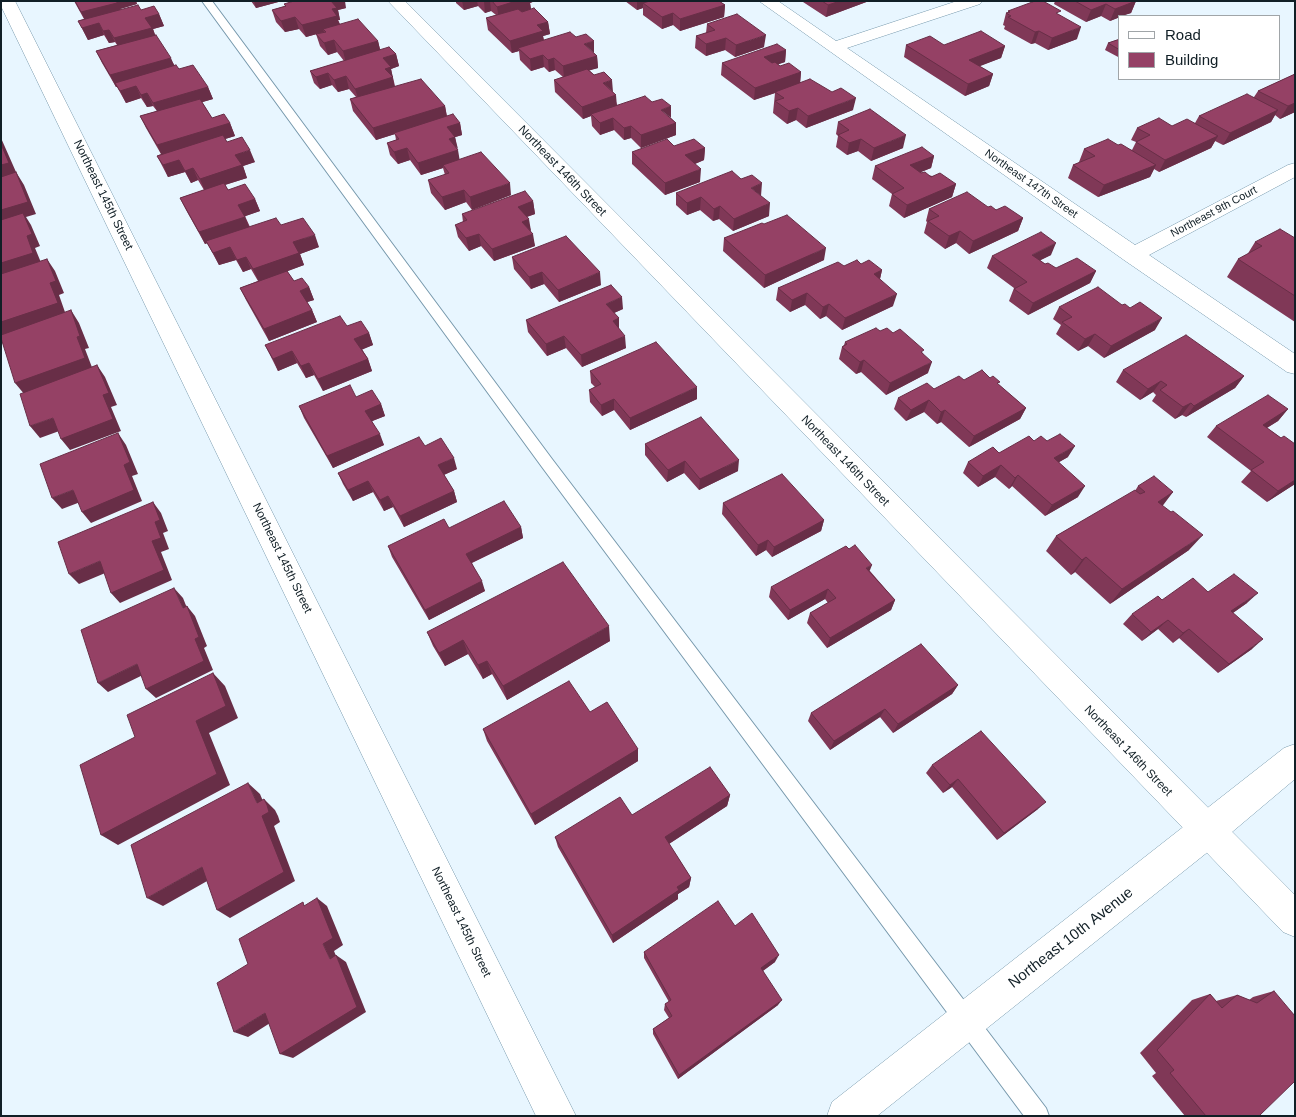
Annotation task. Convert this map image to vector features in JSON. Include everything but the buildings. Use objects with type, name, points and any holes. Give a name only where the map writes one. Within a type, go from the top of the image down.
[{"type":"street","name":"Northeast 145th Street","points":[[7,1],[557,1116]]},
{"type":"street","name":"Northeast 146th Street","points":[[396,1],[1295,920]]},
{"type":"street","name":"Northeast 147th Street","points":[[768,1],[1132,255],[1295,366]]},
{"type":"street","points":[[834,47],[974,1]]},
{"type":"street","name":"Northeast 9th Court","points":[[1132,255],[1295,170]]},
{"type":"street","name":"Northeast 10th Avenue","points":[[846,1116],[1207,831],[1295,759]]},
{"type":"lane","points":[[207,1],[547,463],[968,1020],[1038,1116]]}]
